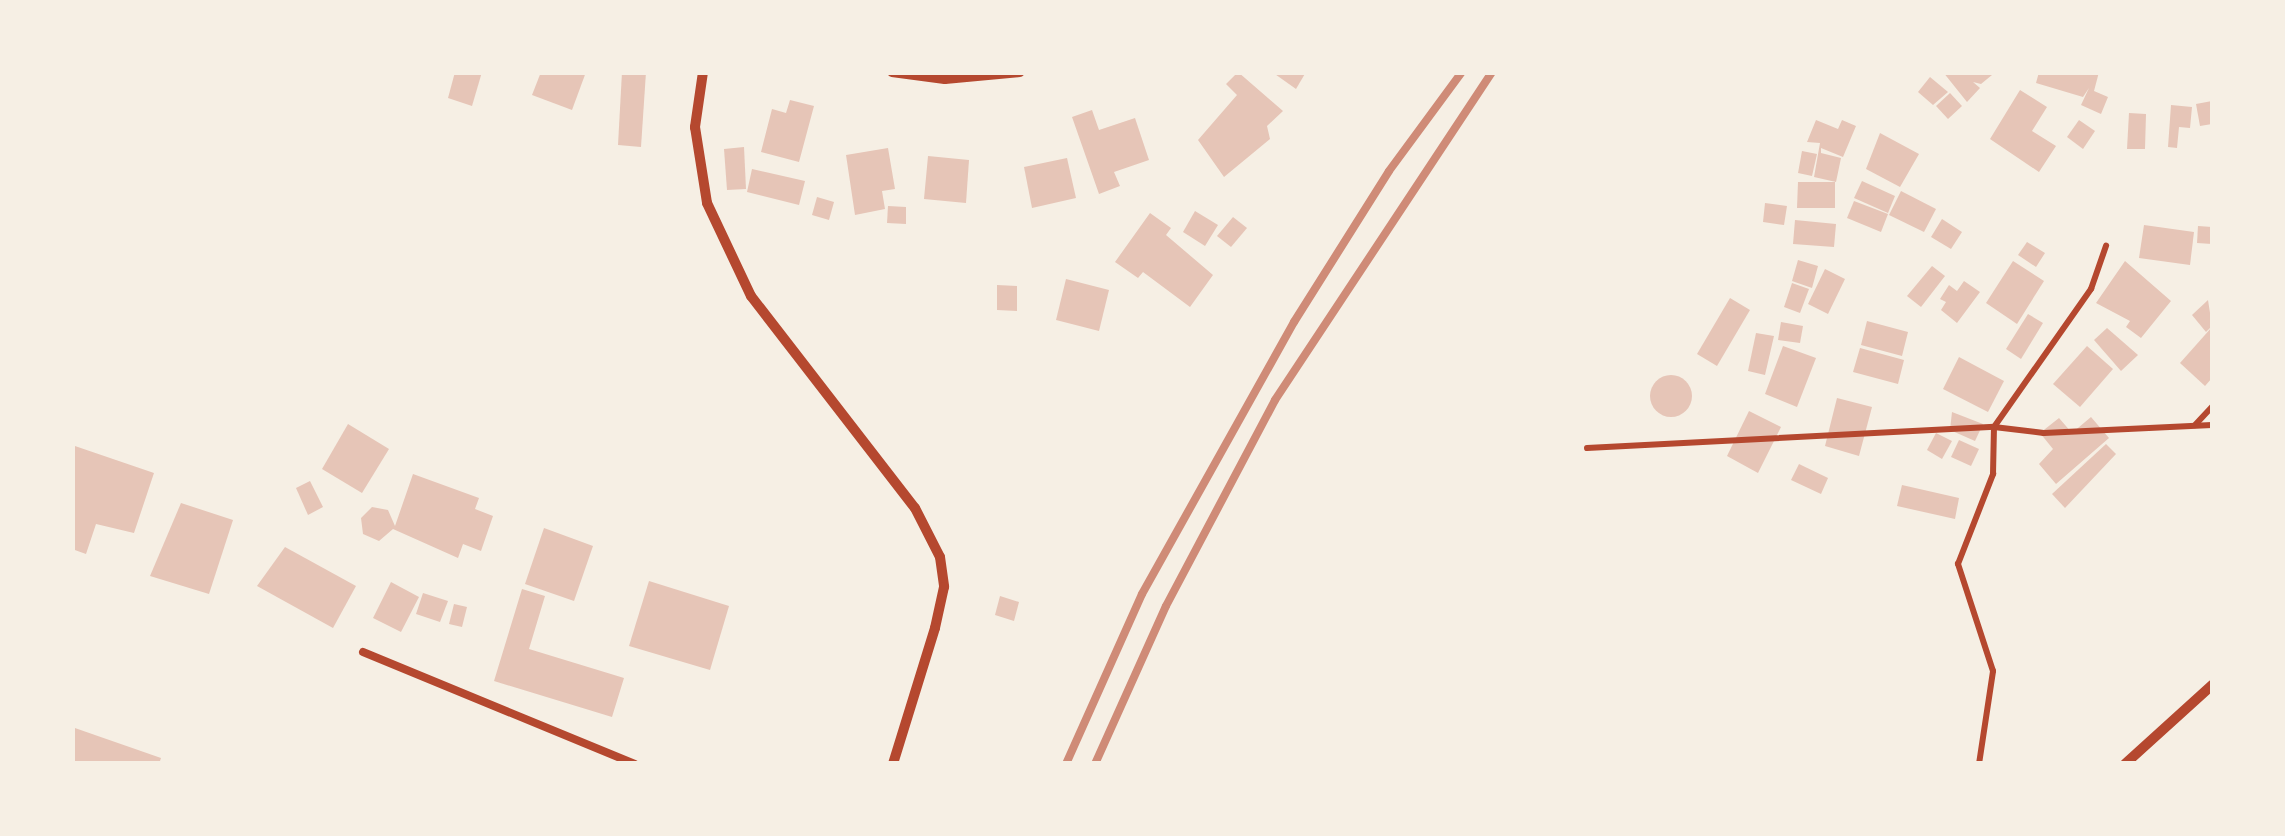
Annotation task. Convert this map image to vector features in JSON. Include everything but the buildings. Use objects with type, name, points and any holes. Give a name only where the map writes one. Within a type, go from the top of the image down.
[{"type":"street","points":[[702,72],[696,128],[707,203],[751,296],[934,539],[944,587],[894,764]]},
{"type":"street","points":[[892,72],[945,79],[1020,72]]},
{"type":"street","points":[[2125,764],[2212,685]]},
{"type":"lane","points":[[363,652],[635,764]]},
{"type":"path","points":[[1979,764],[1993,671],[1958,564],[1993,474],[1994,427],[2091,289],[2106,246]]},
{"type":"path","points":[[2194,426],[2212,407]]},
{"type":"path","points":[[1587,448],[1994,427],[2044,432],[2212,425]]},
{"type":"railway","points":[[1066,764],[1142,594],[1294,322],[1389,171],[1462,72]]},
{"type":"railway","points":[[1095,764],[1166,606],[1275,400],[1492,72]]}]
